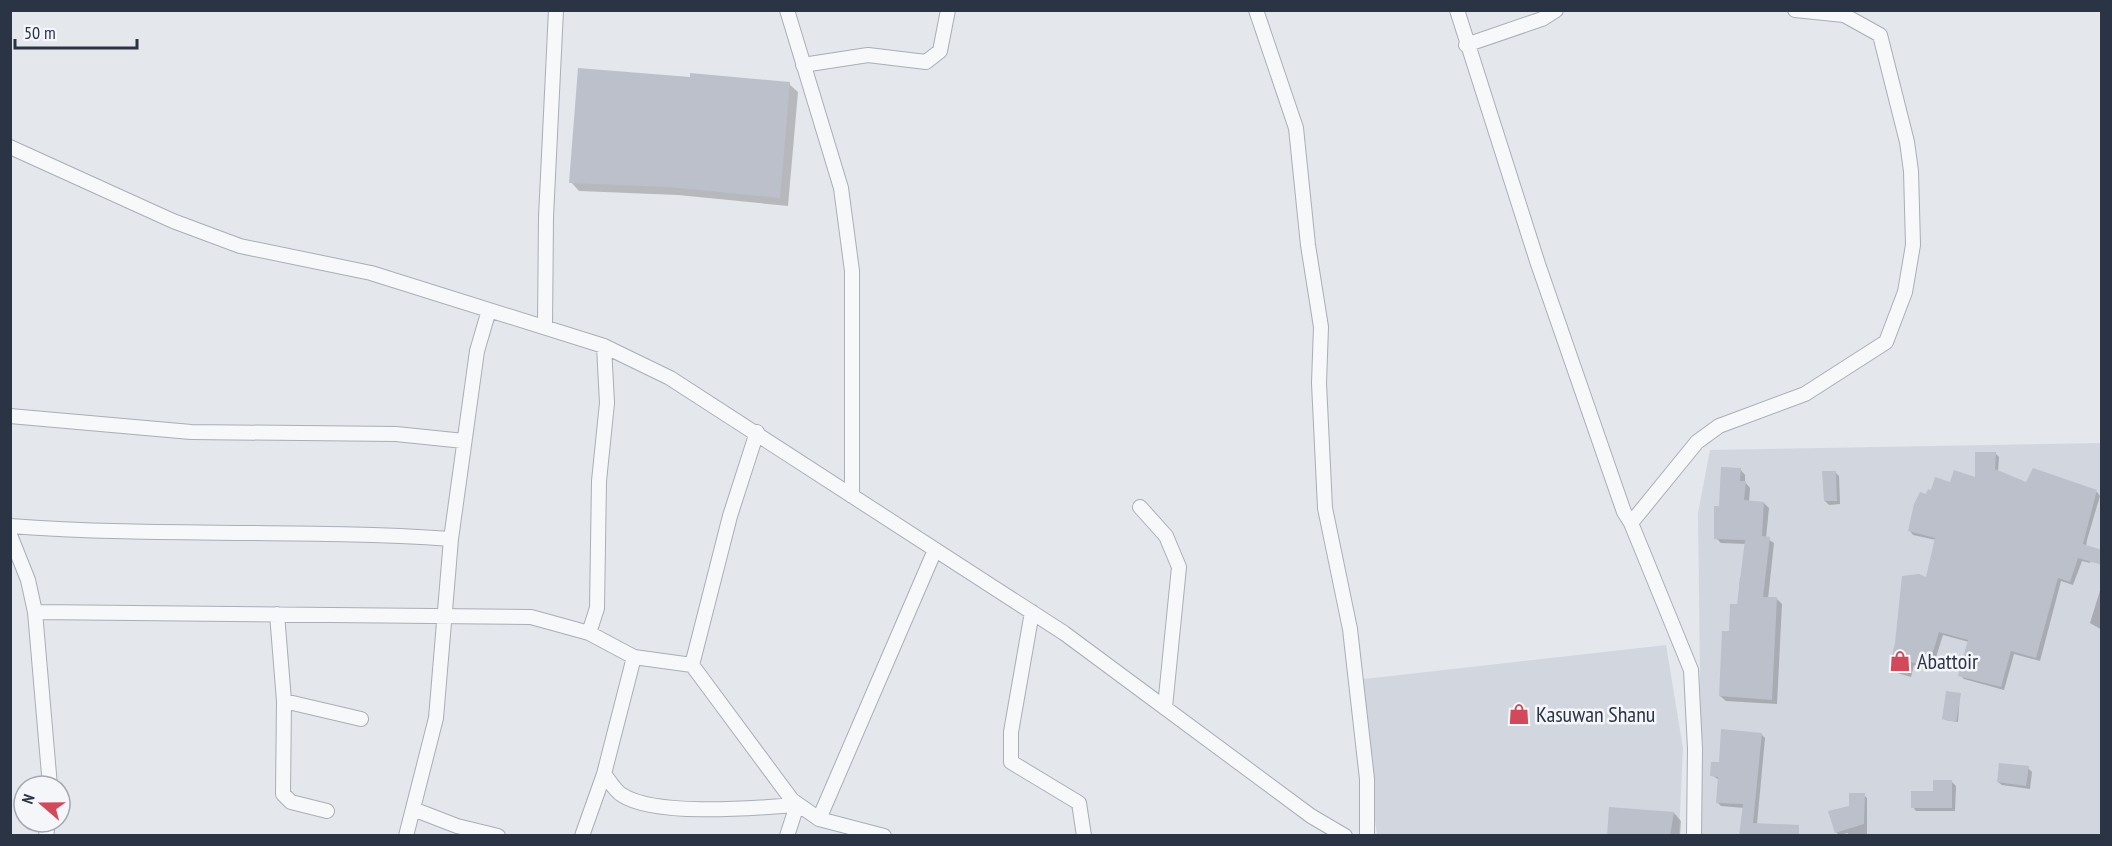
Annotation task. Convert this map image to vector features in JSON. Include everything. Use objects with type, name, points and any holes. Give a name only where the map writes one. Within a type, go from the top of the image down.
[{"type":"street","points":[[544,327],[546,217],[556,10]]},
{"type":"street","points":[[786,10],[841,188],[852,271],[852,496]]},
{"type":"street","points":[[803,65],[868,55],[926,62],[940,51],[948,10]]},
{"type":"street","points":[[1256,10],[1296,128],[1308,245],[1321,327],[1319,382],[1325,508],[1350,629],[1366,779],[1367,836]]},
{"type":"street","points":[[1457,10],[1466,45],[1624,512],[1631,523],[1691,670],[1695,749],[1694,836]]},
{"type":"street","points":[[1466,45],[1542,19],[1556,10]]},
{"type":"street","points":[[1631,523],[1697,441],[1712,431],[1805,394],[1861,361],[1886,342],[1905,292],[1913,245],[1911,171],[1880,35],[1844,15],[1795,10]]},
{"type":"street","points":[[10,147],[173,221],[240,246],[371,273],[604,346],[670,378],[757,432],[1032,612],[1165,707],[1311,816],[1345,836]]},
{"type":"street","points":[[406,836],[436,718],[451,538],[477,351],[489,310]]},
{"type":"street","points":[[589,633],[597,608],[599,481],[607,403],[604,346]]},
{"type":"street","points":[[10,416],[191,432],[396,434],[464,441]]},
{"type":"street","points":[[692,665],[730,516],[757,432]]},
{"type":"street","points":[[1140,507],[1166,536],[1179,567],[1165,707]]},
{"type":"street","points":[[10,526],[64,530],[451,538]]},
{"type":"street","points":[[10,536],[28,580],[35,612],[49,774]]},
{"type":"street","points":[[819,819],[935,550]]},
{"type":"street","points":[[35,612],[443,614],[531,617],[589,633],[634,657],[692,665],[797,805],[819,819],[884,836]]},
{"type":"street","points":[[1032,612],[1011,732],[1011,762],[1079,803],[1084,836]]},
{"type":"street","points":[[278,614],[284,701],[283,794],[291,802],[327,811]]},
{"type":"street","points":[[582,836],[604,774],[634,657]]},
{"type":"street","points":[[284,701],[361,719]]},
{"type":"street","points":[[604,774],[620,795],[642,804],[717,810],[797,805]]},
{"type":"street","points":[[787,836],[797,805]]},
{"type":"street","points":[[413,809],[457,826],[498,836]]},
{"type":"shaded area","name":"Abattoir","points":[[2101,443],[2101,835],[1702,836],[1698,513],[1710,450]]},
{"type":"shaded area","name":"Kasuwan Shanu","points":[[1666,645],[1683,748],[1679,835],[1377,835],[1356,680]]},
{"type":"building","points":[[578,68],[690,77],[690,73],[790,82],[780,198],[669,187],[569,183]]},
{"type":"building","points":[[1975,452],[1996,452],[1995,469],[2026,482],[2033,468],[2097,490],[2083,544],[2102,550],[2102,565],[2078,558],[2070,582],[2058,578],[2036,658],[2011,651],[2001,687],[1958,676],[1968,640],[1939,632],[1928,668],[1911,662],[1907,674],[1889,668],[1895,643],[1902,576],[1919,574],[1926,577],[1935,538],[1908,531],[1914,504],[1920,492],[1926,494],[1928,489],[1931,490],[1935,477],[1950,482],[1954,470],[1975,477]]},
{"type":"building","points":[[1721,467],[1741,468],[1740,481],[1746,481],[1744,500],[1764,502],[1762,536],[1770,537],[1763,597],[1777,597],[1772,700],[1719,696],[1722,631],[1729,631],[1730,604],[1737,604],[1745,540],[1714,539],[1714,506],[1719,506]]},
{"type":"building","points":[[1822,471],[1836,471],[1837,501],[1824,501]]},
{"type":"building","points":[[1946,691],[1961,693],[1956,722],[1942,719]]},
{"type":"building","points":[[1721,729],[1762,733],[1753,823],[1799,825],[1799,836],[1739,836],[1743,804],[1716,803],[1718,777],[1710,776],[1711,762],[1719,762]]},
{"type":"building","points":[[1999,763],[2029,766],[2026,786],[1997,782]]},
{"type":"building","points":[[1933,780],[1952,780],[1952,808],[1911,808],[1911,791],[1933,791]]},
{"type":"building","points":[[1849,793],[1865,793],[1864,824],[1835,833],[1828,811],[1849,806]]},
{"type":"building","points":[[1609,807],[1674,812],[1670,836],[1607,836]]},
{"type":"place","name":"Abattoir","points":[[1900,661]]},
{"type":"place","name":"Kasuwan Shanu","points":[[1519,714]]}]
